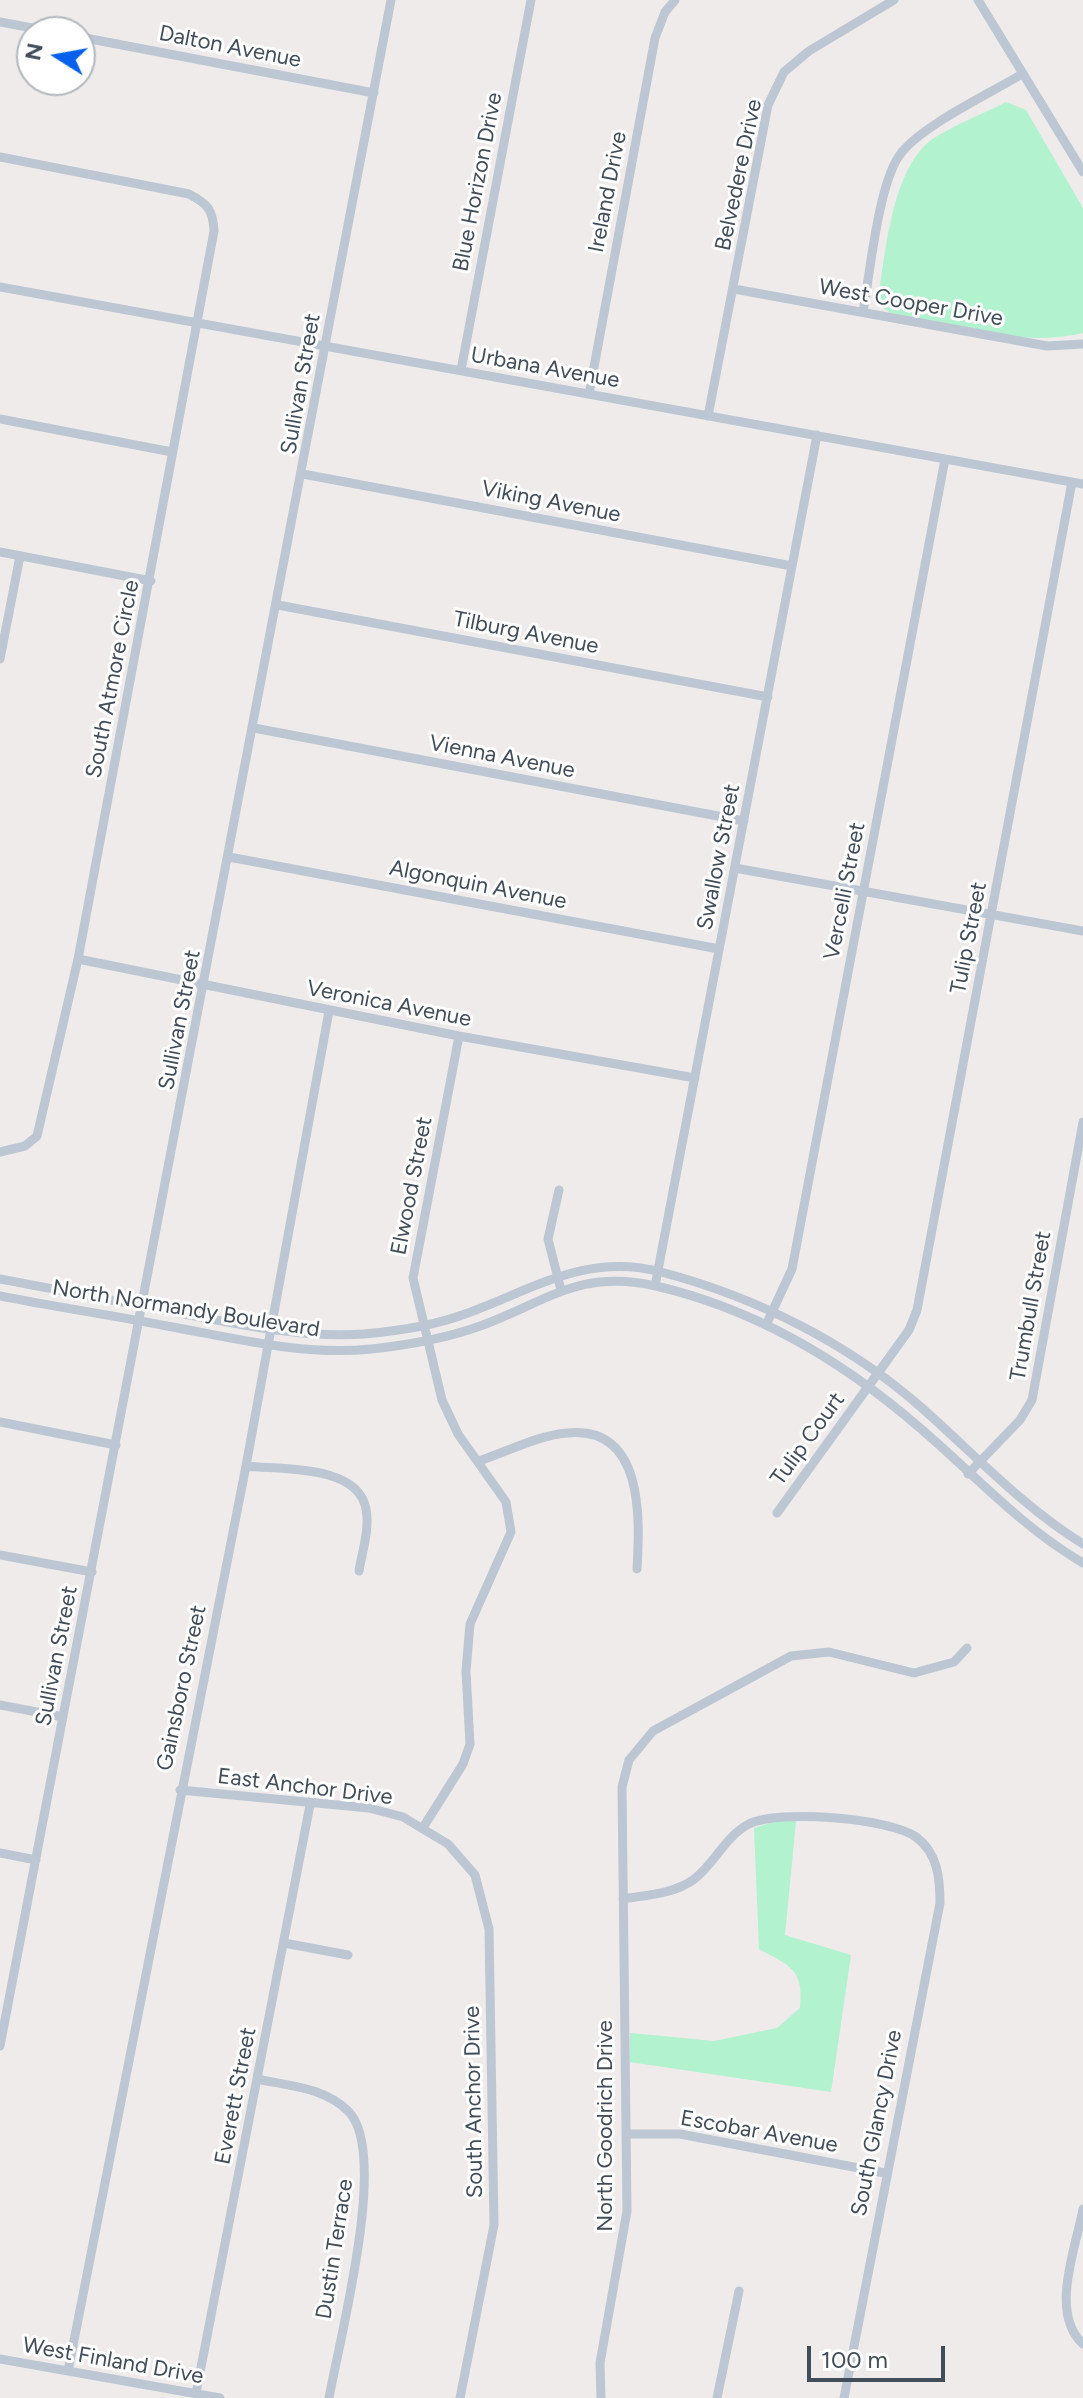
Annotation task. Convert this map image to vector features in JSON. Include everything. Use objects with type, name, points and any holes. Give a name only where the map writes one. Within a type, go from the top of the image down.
[{"type":"street","name":"Sullivan Street","points":[[0,2046],[278,605],[391,0]]},
{"type":"street","name":"Blue Horizon Drive","points":[[461,370],[531,0]]},
{"type":"street","name":"Ireland Drive","points":[[589,394],[655,38],[665,12],[675,0]]},
{"type":"street","name":"Belvedere Drive","points":[[708,416],[768,105],[784,72],[809,51],[894,0]]},
{"type":"street","points":[[978,0],[1083,172]]},
{"type":"street","name":"Dalton Avenue","points":[[96,40],[374,93]]},
{"type":"street","points":[[863,312],[885,191],[899,156],[924,133],[1022,74]]},
{"type":"street","name":"South Atmore Circle","points":[[0,157],[189,194],[206,203],[213,212],[214,231],[78,959],[37,1136],[25,1146],[0,1152]]},
{"type":"street","name":"Urbana Avenue","points":[[0,287],[1078,483]]},
{"type":"street","name":"West Cooper Drive","points":[[734,289],[1047,346],[1083,344]]},
{"type":"street","points":[[0,419],[172,452]]},
{"type":"street","name":"Swallow Street","points":[[655,1286],[817,435]]},
{"type":"street","name":"Vercelli Street","points":[[766,1325],[792,1269],[945,459]]},
{"type":"street","name":"Viking Avenue","points":[[303,474],[792,566]]},
{"type":"street","name":"Tulip Street","points":[[869,1386],[909,1330],[917,1310],[1078,483]]},
{"type":"street","points":[[0,552],[151,581]]},
{"type":"street","points":[[0,659],[20,556]]},
{"type":"street","name":"Tilburg Avenue","points":[[278,605],[768,697]]},
{"type":"street","name":"Vienna Avenue","points":[[254,728],[744,821]]},
{"type":"street","name":"Algonquin Avenue","points":[[229,857],[719,949]]},
{"type":"street","points":[[735,868],[1083,931]]},
{"type":"street","name":"Veronica Avenue","points":[[78,959],[329,1011],[695,1078]]},
{"type":"street","name":"Gainsboro Street","points":[[68,2371],[246,1466],[329,1011]]},
{"type":"street","name":"Elwood Street","points":[[424,1826],[463,1764],[470,1744],[466,1671],[470,1624],[511,1532],[506,1502],[458,1434],[442,1400],[413,1278],[459,1036]]},
{"type":"street","name":"Trumbull Street","points":[[968,1474],[1020,1420],[1032,1400],[1083,1122]]},
{"type":"street","points":[[559,1190],[548,1239],[561,1290]]},
{"type":"street","name":"North Normandy Boulevard","points":[[0,1279],[269,1329],[341,1335],[425,1326],[495,1303],[557,1275],[601,1266],[658,1271],[772,1311],[840,1348],[923,1409],[1024,1504],[1083,1544]]},
{"type":"street","name":"North Normandy Boulevard","points":[[0,1296],[266,1344],[351,1350],[428,1340],[480,1326],[561,1290],[607,1281],[655,1286],[766,1325],[825,1357],[869,1386],[922,1429],[1031,1529],[1083,1563]]},
{"type":"street","name":"Tulip Court","points":[[777,1513],[869,1386]]},
{"type":"street","points":[[0,1422],[116,1445]]},
{"type":"street","points":[[479,1461],[567,1433],[598,1436],[621,1455],[633,1476],[640,1522],[637,1569]]},
{"type":"street","points":[[246,1466],[324,1475],[346,1481],[357,1490],[367,1511],[359,1571]]},
{"type":"street","points":[[0,1555],[92,1572]]},
{"type":"street","name":"North Goodrich Drive","points":[[601,2398],[600,2363],[627,2211],[622,1787],[629,1760],[653,1731],[791,1656],[829,1652],[914,1673],[954,1662],[967,1648]]},
{"type":"street","points":[[0,1705],[63,1717]]},
{"type":"street","name":"East Anchor Drive","points":[[180,1790],[310,1805],[369,1808],[424,1826]]},
{"type":"street","name":"Everett Street","points":[[196,2393],[310,1805]]},
{"type":"street","name":"South Glancy Drive","points":[[623,1899],[676,1890],[695,1879],[730,1839],[749,1824],[779,1815],[897,1827],[918,1838],[932,1856],[940,1880],[940,1903],[885,2173],[844,2398]]},
{"type":"street","name":"South Anchor Drive","points":[[424,1826],[460,1854],[475,1875],[489,1929],[494,2225],[460,2398]]},
{"type":"street","points":[[0,1853],[36,1860]]},
{"type":"street","points":[[284,1943],[348,1955]]},
{"type":"street","points":[[0,1986],[11,1989]]},
{"type":"street","name":"Dustin Terrace","points":[[257,2079],[324,2093],[350,2112],[363,2138],[364,2206],[329,2398]]},
{"type":"street","name":"Escobar Avenue","points":[[626,2134],[680,2134],[885,2173]]},
{"type":"street","points":[[1083,2209],[1066,2303],[1073,2335],[1083,2344]]},
{"type":"street","points":[[717,2398],[739,2291]]},
{"type":"street","name":"West Finland Drive","points":[[0,2359],[220,2398]]},
{"type":"green space","points":[[1006,102],[1026,110],[1083,208],[1083,333],[1036,338],[987,333],[891,313],[877,304],[892,214],[908,170],[919,152],[942,133]]},
{"type":"green space","points":[[780,1820],[796,1821],[785,1935],[851,1955],[831,2092],[630,2062],[630,2033],[714,2041],[777,2028],[800,2008],[800,1985],[793,1970],[759,1949],[754,1828]]}]
